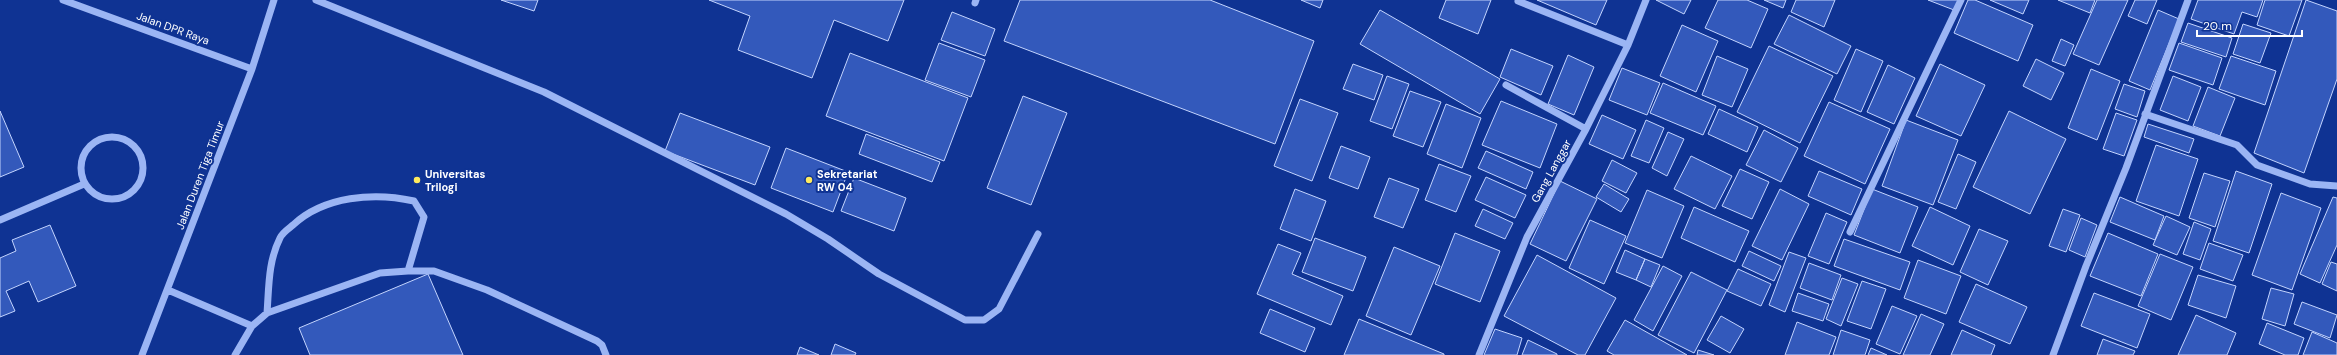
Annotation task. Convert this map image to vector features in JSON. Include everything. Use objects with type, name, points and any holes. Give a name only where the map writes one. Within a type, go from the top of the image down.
[{"type":"street","name":"Jalan DPR Raya","points":[[63,0],[252,69]]},
{"type":"street","name":"Jalan Duren Tiga Timur","points":[[142,355],[252,69],[274,0]]},
{"type":"street","points":[[316,0],[544,92],[786,214],[828,239],[879,274],[965,320],[984,320],[999,309],[1038,234]]},
{"type":"street","name":"Gang Langgar","points":[[1479,355],[1528,238],[1586,129],[1628,45],[1646,0]]},
{"type":"street","points":[[1850,232],[1961,0]]},
{"type":"street","points":[[2053,355],[2146,114],[2188,0]]},
{"type":"street","points":[[1518,1],[1628,45]]},
{"type":"street","points":[[1506,85],[1586,129]]},
{"type":"street","points":[[2146,114],[2238,145],[2257,165],[2310,184],[2337,186]]},
{"type":"street","points":[[117,137],[128,142],[133,145],[142,160],[142,178],[131,192],[126,195],[115,199],[97,196],[84,184],[80,167],[86,150],[99,139],[117,137]]},
{"type":"street","points":[[0,220],[84,184]]},
{"type":"street","points":[[267,313],[270,265],[280,236],[304,215],[346,198],[395,197],[414,201],[424,217],[408,271]]},
{"type":"street","points":[[235,355],[252,326],[267,313],[380,273],[434,271],[487,290],[597,340],[602,345],[606,355]]},
{"type":"street","points":[[168,290],[252,326]]},
{"type":"building","points":[[501,0],[538,0],[534,11]]},
{"type":"building","points":[[709,0],[904,0],[888,41],[834,20],[812,78],[738,50],[750,16]]},
{"type":"building","points":[[1020,0],[1210,0],[1314,41],[1275,144],[1004,41]]},
{"type":"building","points":[[1301,0],[1323,0],[1320,8]]},
{"type":"building","points":[[1446,0],[1491,0],[1478,34],[1439,18]]},
{"type":"building","points":[[1537,0],[1607,0],[1596,25]]},
{"type":"building","points":[[1656,0],[1691,0],[1684,14]]},
{"type":"building","points":[[1718,0],[1747,0],[1768,9],[1751,48],[1705,28]]},
{"type":"building","points":[[1764,0],[1786,0],[1783,8]]},
{"type":"building","points":[[1796,0],[1835,0],[1824,27],[1791,12]]},
{"type":"building","points":[[1928,0],[1959,0],[1954,10]]},
{"type":"building","points":[[1968,0],[1975,0],[2033,25],[2018,61],[1954,33]]},
{"type":"building","points":[[1990,0],[2029,0],[2023,14]]},
{"type":"building","points":[[2058,0],[2095,0],[2090,13]]},
{"type":"building","points":[[2097,0],[2128,0],[2099,65],[2073,54]]},
{"type":"building","points":[[2135,0],[2157,0],[2147,24],[2128,16]]},
{"type":"building","points":[[2198,0],[2263,0],[2257,17],[2242,12],[2234,34],[2191,19]]},
{"type":"building","points":[[2265,0],[2302,0],[2289,36],[2257,25]]},
{"type":"building","points":[[2306,0],[2337,11],[2337,79],[2304,173],[2254,153]]},
{"type":"building","points":[[1380,10],[1500,79],[1480,114],[1360,44]]},
{"type":"building","points":[[2158,10],[2179,19],[2150,90],[2129,81]]},
{"type":"building","points":[[952,12],[995,29],[985,56],[941,40]]},
{"type":"building","points":[[1789,15],[1851,46],[1837,74],[1774,44]]},
{"type":"building","points":[[2188,23],[2232,38],[2226,57],[2181,42]]},
{"type":"building","points":[[2243,24],[2271,33],[2260,63],[2233,54]]},
{"type":"building","points":[[1682,25],[1718,41],[1696,92],[1660,76]]},
{"type":"building","points":[[2061,39],[2074,45],[2065,66],[2052,61]]},
{"type":"building","points":[[939,43],[985,60],[971,97],[925,80]]},
{"type":"building","points":[[2179,43],[2222,58],[2213,85],[2169,70]]},
{"type":"building","points":[[1769,46],[1833,76],[1800,143],[1737,112]]},
{"type":"building","points":[[1511,49],[1553,66],[1541,95],[1500,77]]},
{"type":"building","points":[[1856,49],[1883,61],[1861,112],[1834,100]]},
{"type":"building","points":[[850,53],[968,98],[944,161],[826,116]]},
{"type":"building","points":[[1568,55],[1594,67],[1574,115],[1548,104]]},
{"type":"building","points":[[1717,56],[1748,69],[1732,107],[1702,95]]},
{"type":"building","points":[[2231,56],[2276,71],[2265,105],[2219,89]]},
{"type":"building","points":[[2036,59],[2064,73],[2051,100],[2023,86]]},
{"type":"building","points":[[1353,64],[1383,75],[1374,100],[1343,89]]},
{"type":"building","points":[[1940,64],[1985,85],[1961,136],[1916,116]]},
{"type":"building","points":[[1888,65],[1915,78],[1894,124],[1867,112]]},
{"type":"building","points":[[1622,68],[1660,83],[1647,115],[1609,100]]},
{"type":"building","points":[[2091,69],[2120,81],[2097,140],[2068,128]]},
{"type":"building","points":[[1387,76],[1409,84],[1392,129],[1370,121]]},
{"type":"building","points":[[2173,76],[2201,87],[2188,121],[2160,110]]},
{"type":"building","points":[[1663,83],[1716,106],[1703,135],[1650,113]]},
{"type":"building","points":[[2124,84],[2145,91],[2137,117],[2115,109]]},
{"type":"building","points":[[2208,87],[2235,98],[2220,136],[2193,126]]},
{"type":"building","points":[[1410,91],[1441,102],[1423,147],[1393,136]]},
{"type":"building","points":[[1023,96],[1067,113],[1031,205],[987,188]]},
{"type":"building","points":[[1300,99],[1338,113],[1312,181],[1274,166]]},
{"type":"building","points":[[1501,101],[1557,124],[1540,168],[1482,145]]},
{"type":"building","points":[[1829,102],[1890,129],[1865,184],[1804,156]]},
{"type":"building","points":[[1446,104],[1481,118],[1462,168],[1427,154]]},
{"type":"building","points":[[1719,109],[1758,127],[1747,152],[1708,134]]},
{"type":"building","points":[[0,111],[24,167],[0,177]]},
{"type":"building","points":[[2009,111],[2066,139],[2030,214],[1973,187]]},
{"type":"building","points":[[680,113],[770,147],[755,185],[665,151]]},
{"type":"building","points":[[2116,113],[2137,120],[2124,156],[2103,149]]},
{"type":"building","points":[[1602,115],[1636,130],[1623,159],[1589,144]]},
{"type":"building","points":[[1646,120],[1664,128],[1649,163],[1631,156]]},
{"type":"building","points":[[1906,120],[1958,140],[1933,205],[1882,186]]},
{"type":"building","points":[[2148,124],[2194,139],[2189,153],[2144,137]]},
{"type":"building","points":[[1764,130],[1798,148],[1781,182],[1746,165]]},
{"type":"building","points":[[1668,132],[1684,139],[1667,176],[1652,168]]},
{"type":"building","points":[[866,134],[940,162],[932,182],[859,154]]},
{"type":"building","points":[[2156,145],[2198,159],[2179,216],[2136,201]]},
{"type":"building","points":[[1341,146],[1370,157],[1358,189],[1329,178]]},
{"type":"building","name":"Sekretariat RW 04","points":[[786,148],[848,172],[833,212],[771,188]]},
{"type":"building","points":[[1486,151],[1533,172],[1526,189],[1478,168]]},
{"type":"building","points":[[1958,154],[1976,162],[1956,209],[1938,202]]},
{"type":"building","points":[[1691,156],[1732,176],[1715,209],[1674,189]]},
{"type":"building","points":[[1612,160],[1637,173],[1626,193],[1602,181]]},
{"type":"building","points":[[1439,164],[1471,176],[1456,212],[1425,200]]},
{"type":"building","points":[[1740,169],[1769,182],[1752,219],[1722,206]]},
{"type":"building","points":[[1819,171],[1862,189],[1851,215],[1808,196]]},
{"type":"building","points":[[2236,171],[2272,184],[2249,253],[2213,241]]},
{"type":"building","points":[[2204,173],[2230,181],[2215,227],[2189,218]]},
{"type":"building","points":[[1486,177],[1526,195],[1515,218],[1475,200]]},
{"type":"building","points":[[854,178],[906,198],[894,231],[841,211]]},
{"type":"building","points":[[1389,178],[1419,189],[1403,228],[1374,217]]},
{"type":"building","points":[[1560,181],[1597,199],[1566,261],[1530,244]]},
{"type":"building","points":[[1604,184],[1629,199],[1621,212],[1596,197]]},
{"type":"building","points":[[1295,189],[1326,201],[1311,241],[1280,229]]},
{"type":"building","points":[[1780,189],[1809,204],[1782,260],[1752,246]]},
{"type":"building","points":[[1872,189],[1918,207],[1900,253],[1854,235]]},
{"type":"building","points":[[1647,190],[1684,206],[1662,258],[1625,243]]},
{"type":"building","points":[[2281,193],[2321,208],[2292,290],[2252,275]]},
{"type":"building","points":[[2120,197],[2164,216],[2155,240],[2110,222]]},
{"type":"building","points":[[2333,197],[2337,198],[2337,245],[2320,283],[2300,274]]},
{"type":"building","points":[[1694,207],[1749,231],[1735,262],[1681,238]]},
{"type":"building","points":[[1930,207],[1970,226],[1953,265],[1912,246]]},
{"type":"building","points":[[1483,209],[1513,223],[1505,239],[1475,226]]},
{"type":"building","points":[[2063,209],[2080,215],[2066,252],[2049,246]]},
{"type":"building","points":[[1826,213],[1847,222],[1829,264],[1808,256]]},
{"type":"building","points":[[2166,216],[2190,227],[2177,255],[2153,245]]},
{"type":"building","points":[[2081,218],[2097,225],[2085,257],[2069,250]]},
{"type":"building","points":[[1590,220],[1626,236],[1604,284],[1569,268]]},
{"type":"building","points":[[2194,222],[2211,229],[2200,260],[2183,254]]},
{"type":"building","points":[[50,225],[76,286],[38,302],[29,281],[6,291],[15,311],[0,317],[0,258],[16,251],[12,240]]},
{"type":"building","points":[[1979,229],[2008,241],[1988,285],[1960,272]]},
{"type":"building","points":[[1455,233],[1500,251],[1480,302],[1435,284]]},
{"type":"building","points":[[2108,233],[2158,254],[2141,296],[2090,276]]},
{"type":"building","points":[[1315,238],[1366,257],[1353,291],[1302,272]]},
{"type":"building","points":[[1844,239],[1910,262],[1900,290],[1834,266]]},
{"type":"building","points":[[2209,243],[2243,255],[2233,281],[2200,269]]},
{"type":"building","points":[[1278,244],[1301,253],[1292,274],[1343,296],[1331,325],[1257,294]]},
{"type":"building","points":[[1394,247],[1440,266],[1411,335],[1366,316]]},
{"type":"building","points":[[1625,250],[1645,259],[1636,280],[1616,272]]},
{"type":"building","points":[[1749,251],[1781,266],[1774,281],[1742,266]]},
{"type":"building","points":[[1789,252],[1806,258],[1785,312],[1769,305]]},
{"type":"building","points":[[2160,254],[2193,267],[2171,320],[2138,306]]},
{"type":"building","points":[[1537,255],[1616,298],[1585,355],[1578,355],[1504,316]]},
{"type":"building","points":[[1645,259],[1660,265],[1651,287],[1636,280]]},
{"type":"building","points":[[1918,260],[1961,276],[1946,314],[1904,298]]},
{"type":"building","points":[[2331,262],[2337,264],[2337,291],[2322,284]]},
{"type":"building","points":[[1809,263],[1841,275],[1832,300],[1800,288]]},
{"type":"building","points":[[1663,266],[1682,276],[1653,331],[1634,320]]},
{"type":"building","points":[[1738,269],[1771,284],[1761,306],[1727,291]]},
{"type":"building","points":[[1691,272],[1727,290],[1694,353],[1658,335]]},
{"type":"building","points":[[428,274],[463,355],[310,355],[299,328]]},
{"type":"building","points":[[2198,275],[2236,286],[2226,318],[2188,305]]},
{"type":"building","points":[[1842,278],[1858,284],[1841,326],[1826,319]]},
{"type":"building","points":[[1862,281],[1886,289],[1871,329],[1847,321]]},
{"type":"building","points":[[1976,284],[2027,307],[2010,344],[1959,322]]},
{"type":"building","points":[[2271,288],[2294,294],[2285,326],[2262,319]]},
{"type":"building","points":[[1798,293],[1829,304],[1823,321],[1792,311]]},
{"type":"building","points":[[2094,293],[2150,314],[2137,348],[2081,326]]},
{"type":"building","points":[[2302,302],[2337,315],[2330,338],[2294,324]]},
{"type":"building","points":[[1892,306],[1917,316],[1900,354],[1876,344]]},
{"type":"building","points":[[1270,309],[1315,328],[1305,352],[1260,333]]},
{"type":"building","points":[[1921,314],[1944,324],[1930,355],[1903,355]]},
{"type":"building","points":[[2196,315],[2236,333],[2227,355],[2178,355]]},
{"type":"building","points":[[1721,316],[1744,329],[1730,353],[1707,340]]},
{"type":"building","points":[[1359,319],[1444,354],[1444,355],[1344,355]]},
{"type":"building","points":[[1625,320],[1687,355],[1614,355],[1607,351]]},
{"type":"building","points":[[1797,322],[1836,337],[1829,355],[1785,355]]},
{"type":"building","points":[[2267,323],[2304,338],[2298,355],[2285,355],[2259,344]]},
{"type":"building","points":[[1495,329],[1522,338],[1517,355],[1484,355]]},
{"type":"building","points":[[1841,330],[1870,340],[1865,355],[1833,355]]},
{"type":"building","points":[[1962,330],[1995,345],[1991,355],[1951,355]]},
{"type":"building","points":[[2312,332],[2337,343],[2337,355],[2303,355]]},
{"type":"building","points":[[2103,339],[2135,351],[2133,355],[2097,355]]},
{"type":"building","points":[[1528,340],[1557,354],[1557,355],[1522,355]]},
{"type":"building","points":[[835,344],[856,353],[855,355],[831,355]]},
{"type":"building","points":[[800,347],[819,355],[797,355]]},
{"type":"building","points":[[1871,348],[1887,355],[1868,355]]},
{"type":"building","points":[[1698,350],[1714,355],[1697,355]]},
{"type":"place","name":"Universitas Trilogi","points":[[417,180]]},
{"type":"place","name":"Sekretariat RW 04","points":[[809,180]]}]
